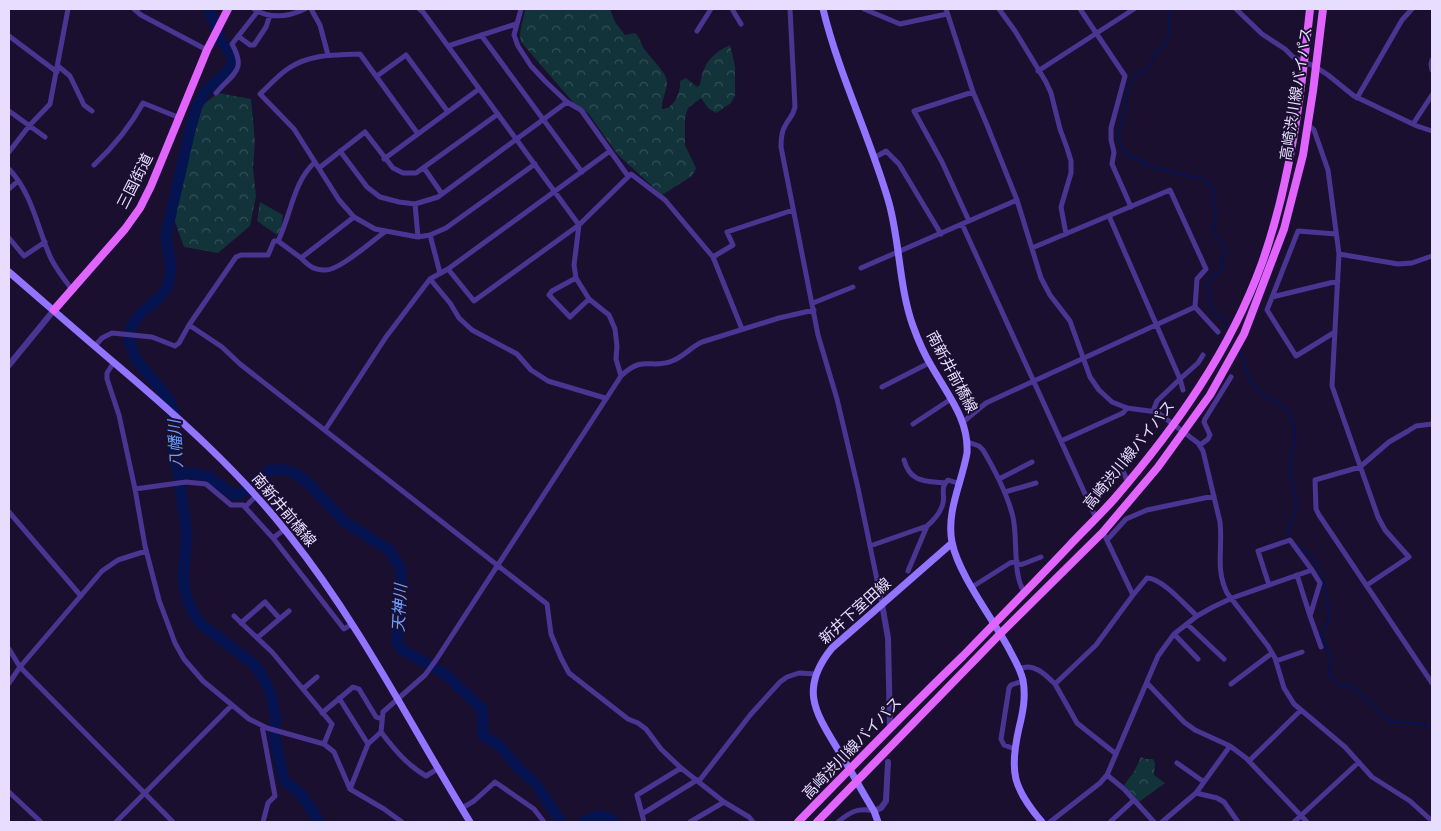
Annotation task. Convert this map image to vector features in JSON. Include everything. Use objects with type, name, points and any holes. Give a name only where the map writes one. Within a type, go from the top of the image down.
[{"type":"main road","name":"三国街道","points":[[54,310],[125,229],[140,208],[180,118],[207,50],[228,9]]},
{"type":"main road","name":"南新井前橋線","points":[[824,9],[833,41],[889,202],[912,324],[930,363],[963,422],[968,442],[968,453],[950,520],[952,543],[958,562],[1001,633],[1020,669],[1023,680],[1024,710],[1015,749],[1014,772],[1026,802],[1042,822]]},
{"type":"main road","name":"高崎渋川線バイパス","points":[[798,822],[1026,593],[1128,483],[1174,424],[1218,359],[1262,263],[1274,226],[1295,131],[1310,9]]},
{"type":"main road","name":"高崎渋川線バイパス","points":[[817,822],[1001,633],[1103,532],[1158,467],[1210,395],[1244,334],[1284,228],[1303,155],[1323,9]]},
{"type":"main road","name":"南新井前橋線","points":[[9,272],[188,426],[219,456],[285,529],[323,580],[352,624],[470,822]]},
{"type":"main road","name":"新井下室田線","points":[[878,822],[874,810],[821,721],[814,694],[816,674],[820,662],[832,648],[952,543]]},
{"type":"street","points":[[9,152],[29,126],[50,104],[68,9]]},
{"type":"street","points":[[134,9],[207,50]]},
{"type":"street","points":[[216,93],[238,70],[239,60],[232,44],[256,10],[276,16],[293,14],[305,9]]},
{"type":"street","points":[[311,9],[320,26],[328,55]]},
{"type":"street","points":[[419,9],[579,225],[574,265],[576,278],[589,299],[609,316],[615,329],[616,359],[621,376]]},
{"type":"street","points":[[520,9],[514,35],[531,66],[567,102],[581,110],[628,176]]},
{"type":"street","points":[[697,31],[710,9]]},
{"type":"street","points":[[732,9],[741,24]]},
{"type":"street","points":[[790,9],[794,107],[793,116],[785,126],[781,136],[781,147],[818,335],[846,435],[882,604],[888,638],[890,728]]},
{"type":"street","points":[[864,9],[900,24],[946,11],[973,92],[988,125],[1016,200],[1044,285],[1070,321],[1079,343],[1082,360],[1090,377],[1098,390],[1112,402],[1127,408],[1157,412],[1200,445],[1214,496],[1221,533],[1220,573],[1223,585],[1272,653],[1287,695],[1301,710],[1345,746],[1372,777],[1410,801],[1432,821]]},
{"type":"street","points":[[999,9],[1015,31],[1051,93],[1060,129],[1071,160],[1072,173],[1061,208],[1066,234]]},
{"type":"street","points":[[1080,9],[1125,76],[1112,128],[1111,140],[1114,152],[1112,164],[1131,207]]},
{"type":"street","points":[[1038,71],[1134,9]]},
{"type":"street","points":[[1236,9],[1262,34],[1285,49],[1293,57],[1316,67],[1357,98],[1432,131]]},
{"type":"street","points":[[1357,98],[1402,20],[1412,9]]},
{"type":"street","points":[[238,36],[250,45],[254,44],[266,28],[270,15]]},
{"type":"street","points":[[448,46],[516,24]]},
{"type":"street","points":[[481,35],[582,172]]},
{"type":"street","points":[[9,36],[70,76],[84,105],[92,111]]},
{"type":"street","points":[[418,134],[360,54],[328,55],[304,60],[288,69],[260,94],[294,129],[338,200],[354,217],[375,229],[418,237],[430,235],[446,228],[535,164]]},
{"type":"street","points":[[377,76],[406,55],[448,112]]},
{"type":"street","points":[[1432,60],[1430,64],[1432,70]]},
{"type":"street","points":[[384,159],[479,89]]},
{"type":"street","points":[[969,221],[942,162],[914,111],[973,92]]},
{"type":"street","points":[[1413,124],[1432,95]]},
{"type":"street","points":[[340,151],[367,187],[380,197],[415,204],[438,197],[567,102]]},
{"type":"street","points":[[94,165],[113,148],[132,123],[143,103],[180,118]]},
{"type":"street","points":[[9,111],[45,137]]},
{"type":"street","points":[[319,168],[365,132],[384,159],[393,168],[403,173],[416,173],[498,114]]},
{"type":"street","points":[[1308,125],[1314,130],[1328,170],[1339,254],[1332,386],[1378,517],[1386,530],[1409,557],[1367,585]]},
{"type":"street","points":[[325,430],[386,337],[430,279],[448,269],[610,151]]},
{"type":"street","points":[[874,158],[886,151],[899,164],[941,234]]},
{"type":"street","points":[[95,346],[102,338],[112,333],[152,337],[175,346],[179,343],[189,325],[236,257],[242,254],[268,255],[272,244],[274,241],[278,241],[282,232],[292,199],[308,168],[315,162]]},
{"type":"street","points":[[424,168],[442,194]]},
{"type":"street","points":[[9,169],[32,206],[56,267],[72,290]]},
{"type":"street","points":[[448,269],[474,301],[579,225],[631,174],[665,200],[714,258],[742,329]]},
{"type":"street","points":[[9,189],[18,181]]},
{"type":"street","points":[[1032,248],[1170,190],[1206,270],[1197,279],[1195,307],[1218,332]]},
{"type":"street","points":[[860,268],[1016,200]]},
{"type":"street","points":[[415,204],[418,237]]},
{"type":"street","points":[[714,258],[732,245],[727,232],[794,210]]},
{"type":"street","points":[[1109,216],[1180,379],[1183,390]]},
{"type":"street","points":[[301,258],[354,217]]},
{"type":"street","points":[[962,224],[1096,518]]},
{"type":"street","points":[[278,241],[310,267],[326,271],[338,266],[386,231]]},
{"type":"street","points":[[1335,332],[1296,356],[1267,310],[1298,231],[1336,234]]},
{"type":"street","points":[[430,235],[440,273]]},
{"type":"street","points":[[9,238],[24,256],[45,242]]},
{"type":"street","points":[[9,250],[14,245]]},
{"type":"street","points":[[1339,254],[1398,264],[1412,263],[1432,256]]},
{"type":"street","points":[[576,278],[552,291],[549,295],[570,317],[589,299]]},
{"type":"street","points":[[430,279],[450,303],[459,318],[472,330],[517,354],[531,370],[548,381],[605,398]]},
{"type":"street","points":[[1272,297],[1338,281]]},
{"type":"street","points":[[813,303],[853,287]]},
{"type":"street","points":[[963,422],[986,403],[1195,307]]},
{"type":"street","name":"三国街道","points":[[9,366],[54,310]]},
{"type":"street","points":[[439,768],[426,776],[400,756],[381,732],[383,712],[425,675],[436,660],[621,376],[630,366],[670,362],[681,357],[691,348],[702,342],[779,318],[814,310]]},
{"type":"street","points":[[189,325],[222,347],[547,604],[551,634],[560,658],[569,673],[628,719],[638,723],[681,768],[753,822]]},
{"type":"street","points":[[1153,411],[1157,401],[1198,363],[1203,356]]},
{"type":"street","points":[[114,362],[107,373],[107,379],[119,415],[136,490],[146,551],[164,617],[175,644],[193,670],[249,720],[264,727],[324,744],[334,752],[350,789],[402,822]]},
{"type":"street","points":[[882,387],[930,363]]},
{"type":"street","points":[[1200,445],[1210,435],[1204,422],[1205,419],[1231,377]]},
{"type":"street","points":[[914,424],[951,398]]},
{"type":"street","points":[[1061,441],[1123,413],[1127,408]]},
{"type":"street","points":[[1432,424],[1416,426],[1389,442],[1360,467],[1315,480],[1316,509],[1319,515],[1432,683]]},
{"type":"street","points":[[968,442],[979,446],[983,450],[1005,492],[1016,533],[1019,582],[1026,593]]},
{"type":"street","points":[[904,460],[907,470],[913,478],[944,483],[948,480],[960,484]]},
{"type":"street","points":[[1119,461],[1128,483]]},
{"type":"street","points":[[999,479],[1032,462]]},
{"type":"street","points":[[136,490],[186,482],[206,484],[231,505],[242,505],[273,538],[344,629],[352,624]]},
{"type":"street","points":[[870,546],[927,526],[934,520],[943,503],[944,483]]},
{"type":"street","points":[[1005,492],[1036,483]]},
{"type":"street","points":[[245,507],[256,496]]},
{"type":"street","points":[[1107,540],[1126,519],[1139,513],[1214,496]]},
{"type":"street","points":[[9,512],[80,596]]},
{"type":"street","points":[[908,571],[927,526]]},
{"type":"street","points":[[273,538],[285,529]]},
{"type":"street","points":[[1103,532],[1133,595]]},
{"type":"street","points":[[1269,585],[1258,551],[1290,540],[1320,583],[1310,616]]},
{"type":"street","points":[[9,683],[20,667],[102,571],[118,560],[146,551]]},
{"type":"street","points":[[972,587],[1010,563],[1023,564],[1041,557]]},
{"type":"street","points":[[1050,822],[1100,783],[1107,775],[1158,656],[1174,634],[1196,616],[1232,598],[1312,570]]},
{"type":"street","points":[[1297,575],[1321,647]]},
{"type":"street","points":[[1055,684],[1096,645],[1129,599],[1148,578],[1153,578],[1196,616]]},
{"type":"street","points":[[241,623],[265,602],[280,619]]},
{"type":"street","points":[[257,638],[289,611]]},
{"type":"street","points":[[234,616],[272,652],[332,724],[324,744]]},
{"type":"street","points":[[1187,624],[1224,659]]},
{"type":"street","points":[[1174,634],[1198,659]]},
{"type":"street","points":[[9,649],[20,667],[173,822]]},
{"type":"street","points":[[1276,661],[1302,652]]},
{"type":"street","points":[[1232,684],[1272,653]]},
{"type":"street","points":[[1020,669],[1026,666],[1031,667],[1048,676],[1055,684],[1059,694],[1078,723],[1116,754]]},
{"type":"street","points":[[642,814],[698,780],[751,714],[780,682],[787,677],[799,673],[816,674]]},
{"type":"street","points":[[303,689],[316,677]]},
{"type":"street","points":[[1015,749],[1004,745],[1001,739],[1009,688],[1012,684],[1023,680]]},
{"type":"street","points":[[1147,683],[1184,722],[1195,730],[1230,746],[1249,761],[1307,822]]},
{"type":"street","points":[[322,713],[353,687],[359,689],[376,716],[382,719]]},
{"type":"street","points":[[339,698],[368,744]]},
{"type":"street","points":[[116,822],[232,705]]},
{"type":"street","points":[[1249,761],[1301,710]]},
{"type":"street","points":[[263,822],[268,803],[275,796],[264,727]]},
{"type":"street","points":[[350,789],[368,744],[381,732]]},
{"type":"street","points":[[1162,822],[1196,793],[1230,746]]},
{"type":"street","points":[[838,822],[850,812],[864,808],[874,810],[880,808],[886,801],[888,762]]},
{"type":"street","points":[[1294,822],[1359,762]]},
{"type":"street","points":[[1177,764],[1204,782]]},
{"type":"street","points":[[644,822],[636,795],[681,768]]},
{"type":"street","points":[[1107,775],[1124,789],[1154,822]]},
{"type":"street","points":[[462,808],[474,801],[495,782],[534,809],[544,822]]},
{"type":"street","points":[[9,792],[41,822]]},
{"type":"street","points":[[1196,793],[1217,798],[1224,802],[1238,822]]},
{"type":"street","points":[[1110,822],[1134,800]]},
{"type":"street","points":[[690,822],[724,802]]},
{"type":"green space","points":[[525,9],[610,9],[615,22],[625,35],[635,33],[645,51],[664,74],[667,82],[662,109],[670,106],[676,99],[680,81],[686,78],[697,87],[700,85],[703,71],[709,61],[718,52],[730,45],[735,66],[735,95],[731,103],[716,113],[708,108],[701,98],[688,108],[685,118],[685,145],[696,168],[692,176],[662,195],[618,155],[588,113],[577,107],[521,42]]},
{"type":"green space","points":[[218,93],[251,99],[255,142],[253,168],[256,196],[250,226],[218,253],[184,247],[174,219],[179,186],[189,156],[192,113]]},
{"type":"green space","points":[[260,202],[283,215],[281,230],[277,235],[257,221]]},
{"type":"green space","points":[[1141,757],[1153,759],[1155,763],[1154,775],[1165,783],[1139,802],[1124,785],[1134,772]]},
{"type":"waterway","name":"八幡川","points":[[209,9],[220,40],[233,57],[231,68],[205,92],[197,106],[166,235],[171,269],[168,286],[160,297],[140,314],[131,328],[129,341],[137,361],[165,394],[174,413],[173,450],[186,528],[183,580],[187,599],[201,624],[251,662],[261,673],[271,694],[276,719],[273,731],[282,773],[286,782],[302,795],[319,822]]},
{"type":"waterway","points":[[1169,9],[1169,33],[1165,45],[1156,52],[1146,71],[1136,75],[1129,85],[1119,129],[1119,139],[1124,152],[1152,167],[1205,180],[1211,185],[1216,212],[1214,233],[1224,247],[1222,270],[1212,276],[1207,288],[1212,312],[1222,319],[1229,329]]},
{"type":"waterway","points":[[1239,348],[1247,374],[1252,383],[1261,393],[1285,408],[1293,421],[1295,437],[1290,466],[1296,507],[1288,527],[1290,539]]},
{"type":"waterway","name":"天神川","points":[[255,481],[270,470],[284,470],[295,473],[308,483],[345,522],[389,550],[401,569],[397,642],[402,650],[444,673],[483,710],[482,732],[484,736],[500,746],[519,769],[536,784],[561,822]]},
{"type":"waterway","name":"天神川","points":[[178,471],[207,476],[234,495],[243,493]]},
{"type":"waterway","points":[[1295,544],[1316,562],[1323,582],[1329,619],[1321,633],[1321,637],[1330,654],[1329,671],[1331,679],[1337,683],[1355,688],[1386,719],[1425,724],[1432,727]]},
{"type":"waterway","name":"天神川","points":[[583,822],[599,816],[606,817],[614,822]]}]
